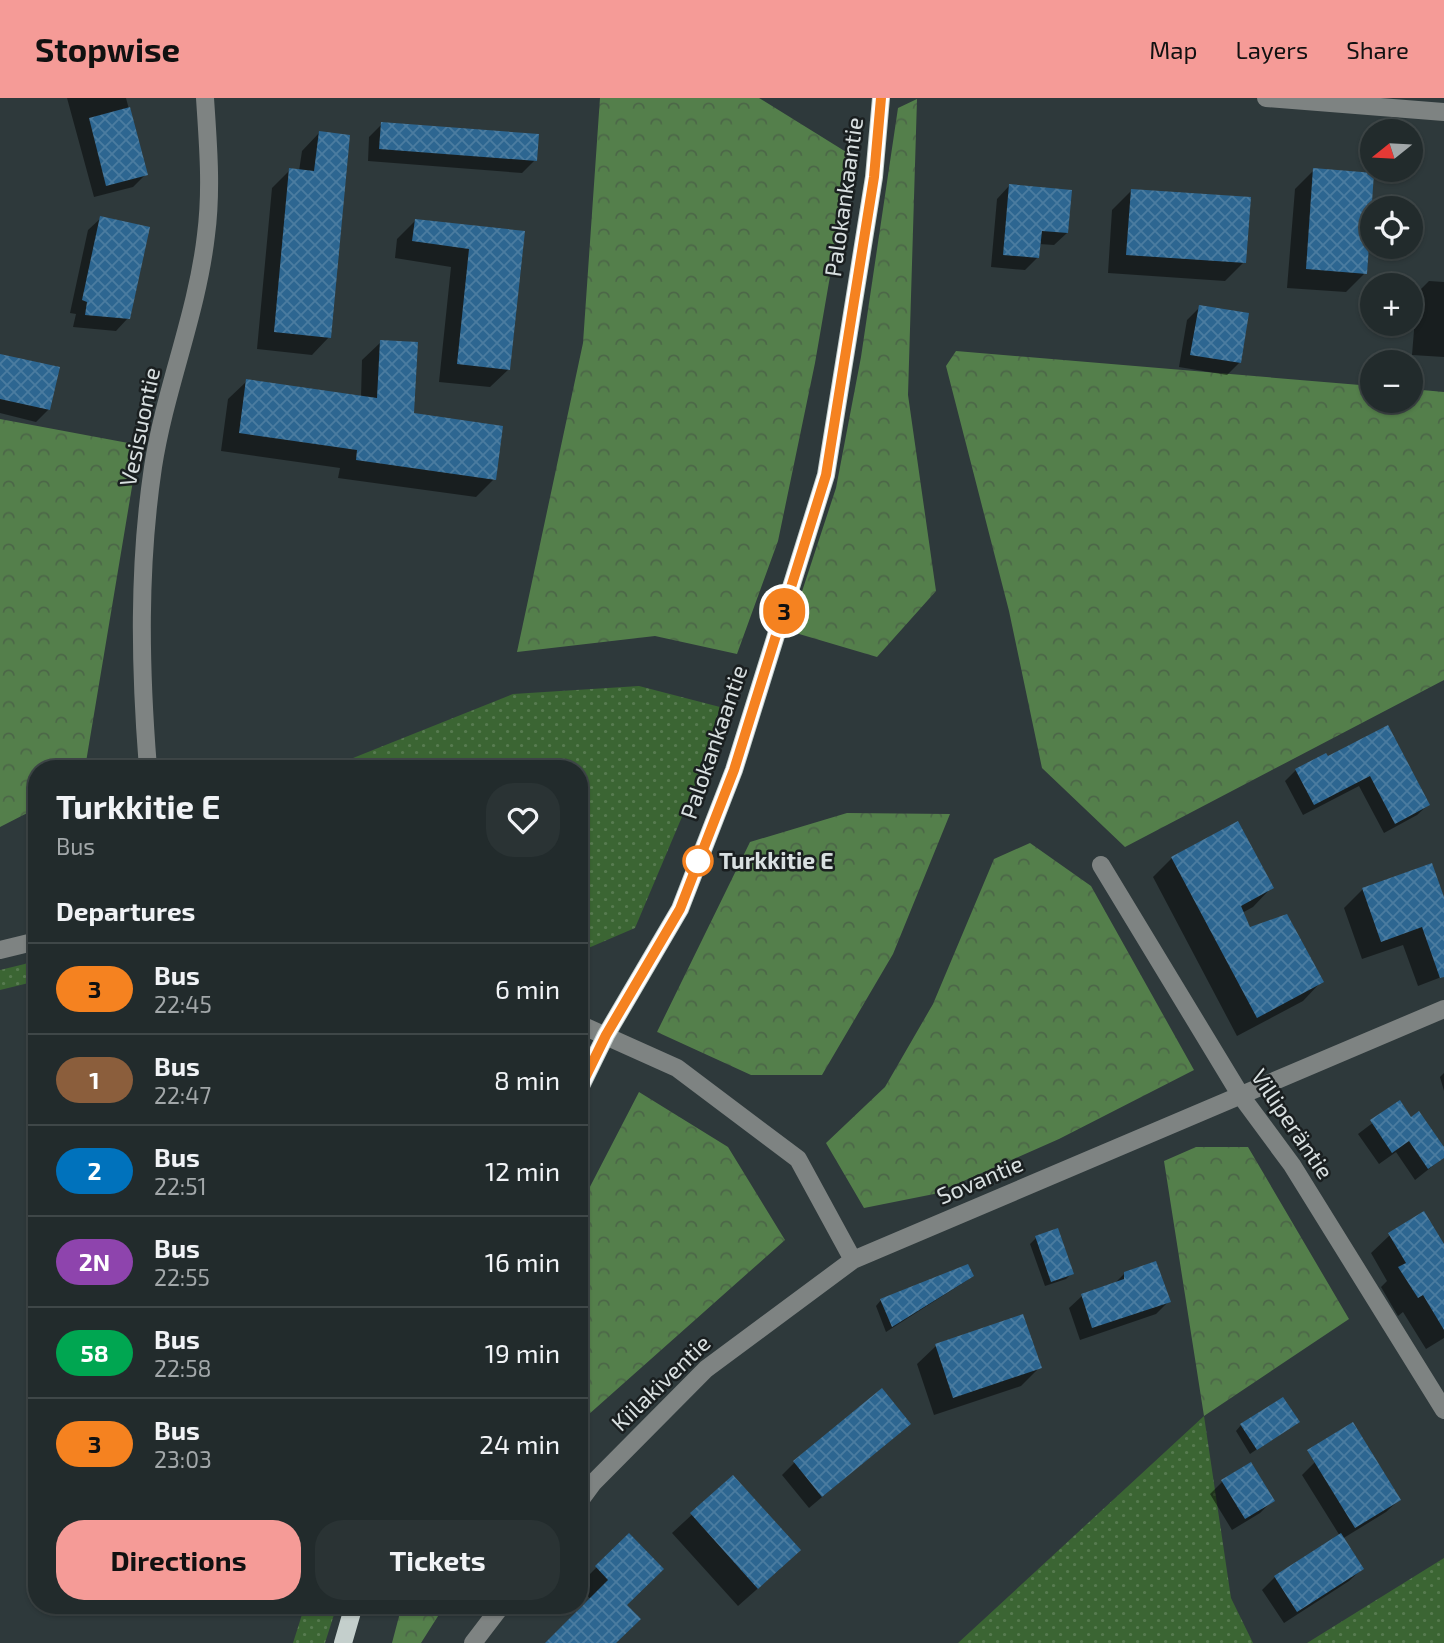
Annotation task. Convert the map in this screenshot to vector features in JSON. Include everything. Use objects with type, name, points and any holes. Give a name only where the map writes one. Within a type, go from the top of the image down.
[{"type":"main road","name":"Palokankaantie","points":[[588,1072],[606,1035],[680,909],[734,770],[826,475],[874,177],[881,98]]},
{"type":"main road","points":[[343,1643],[351,1614]]},
{"type":"street","name":"Vesisuontie","points":[[147,760],[143,706],[141,558],[154,464],[181,356],[206,237],[210,178],[205,98]]},
{"type":"street","points":[[1266,98],[1444,112]]},
{"type":"street","name":"Villiperäntie","points":[[1101,865],[1241,1096],[1292,1166],[1444,1410]]},
{"type":"street","points":[[0,950],[28,943]]},
{"type":"street","name":"Sovantie","points":[[853,1260],[1444,1009]]},
{"type":"street","points":[[588,1028],[677,1068],[798,1159],[853,1260]]},
{"type":"street","name":"Kiilakiventie","points":[[588,1490],[706,1368],[853,1260]]},
{"type":"street","points":[[473,1643],[495,1614]]},
{"type":"green space","points":[[600,98],[759,98],[851,155],[815,363],[778,541],[737,654],[655,636],[517,652],[583,343]]},
{"type":"green space","points":[[917,99],[908,395],[936,591],[877,657],[789,631],[836,488],[861,357],[898,108]]},
{"type":"green space","points":[[956,351],[1360,385],[1360,413],[1423,413],[1423,390],[1444,392],[1444,680],[1125,847],[1042,768],[1009,611],[946,366]]},
{"type":"green space","points":[[0,419],[139,445],[86,760],[28,760],[28,813],[0,827]]},
{"type":"green space","points":[[639,686],[720,707],[703,767],[635,928],[588,948],[588,760],[348,760],[513,694]]},
{"type":"green space","points":[[847,813],[950,814],[893,954],[822,1075],[751,1075],[657,1032],[750,842]]},
{"type":"green space","points":[[1030,843],[1091,886],[1194,1070],[1059,1139],[934,1194],[864,1208],[826,1143],[885,1087],[933,1004],[994,859]]},
{"type":"green space","points":[[28,963],[28,983],[0,990],[0,970]]},
{"type":"green space","points":[[639,1092],[728,1147],[785,1240],[588,1415],[588,1191]]},
{"type":"green space","points":[[1196,1147],[1248,1147],[1349,1319],[1204,1416],[1164,1161]]},
{"type":"green space","points":[[1204,1416],[1231,1598],[1253,1643],[958,1643]]},
{"type":"green space","points":[[1444,1558],[1444,1643],[1307,1643]]},
{"type":"green space","points":[[302,1614],[334,1614],[325,1643],[293,1643]]},
{"type":"green space","points":[[400,1614],[439,1614],[421,1643],[392,1643]]},
{"type":"building","points":[[130,107],[148,175],[106,186],[89,118]]},
{"type":"building","points":[[381,122],[539,134],[537,161],[379,149]]},
{"type":"building","points":[[319,131],[350,135],[331,338],[274,332],[289,168],[314,171]]},
{"type":"building","points":[[1313,168],[1360,172],[1360,182],[1373,182],[1372,196],[1360,196],[1360,259],[1368,259],[1367,273],[1306,269]]},
{"type":"building","points":[[1009,184],[1072,190],[1068,233],[1042,231],[1039,258],[1003,255]]},
{"type":"building","points":[[1131,189],[1251,197],[1246,263],[1126,255]]},
{"type":"building","points":[[100,216],[150,227],[130,319],[85,315],[87,302],[82,300]]},
{"type":"building","points":[[415,219],[525,231],[510,370],[457,364],[469,249],[412,241]]},
{"type":"building","points":[[1199,305],[1249,313],[1241,363],[1190,355]]},
{"type":"building","points":[[380,340],[418,342],[414,413],[503,426],[496,480],[356,460],[357,450],[239,433],[246,379],[377,398]]},
{"type":"building","points":[[0,354],[60,367],[50,410],[0,399]]},
{"type":"building","points":[[1388,725],[1430,805],[1395,824],[1370,776],[1314,805],[1295,769],[1326,753],[1328,756]]},
{"type":"building","points":[[1238,821],[1274,888],[1241,906],[1250,927],[1287,914],[1324,982],[1257,1018],[1171,857]]},
{"type":"building","points":[[1432,863],[1444,897],[1444,977],[1440,978],[1422,927],[1381,942],[1362,888]]},
{"type":"building","points":[[1400,1100],[1411,1117],[1419,1111],[1444,1147],[1444,1158],[1428,1169],[1409,1141],[1392,1153],[1370,1120]]},
{"type":"building","points":[[1424,1211],[1444,1244],[1444,1330],[1423,1295],[1418,1298],[1398,1267],[1406,1263],[1388,1233]]},
{"type":"building","points":[[1058,1228],[1074,1274],[1051,1282],[1035,1236]]},
{"type":"building","points":[[1156,1261],[1171,1302],[1092,1328],[1081,1294],[1124,1279],[1124,1272]]},
{"type":"building","points":[[968,1264],[974,1276],[892,1327],[880,1299]]},
{"type":"building","points":[[1023,1314],[1042,1368],[953,1398],[935,1344]]},
{"type":"building","points":[[882,1388],[911,1424],[822,1497],[793,1461]]},
{"type":"building","points":[[1283,1397],[1300,1422],[1257,1450],[1240,1424]]},
{"type":"building","points":[[1353,1422],[1401,1500],[1355,1528],[1307,1450]]},
{"type":"building","points":[[1251,1462],[1275,1501],[1245,1519],[1221,1480]]},
{"type":"building","points":[[733,1475],[801,1550],[758,1589],[690,1513]]},
{"type":"building","points":[[629,1533],[664,1569],[627,1605],[641,1619],[616,1643],[545,1643],[574,1614],[588,1614],[588,1600],[608,1580],[595,1566]]},
{"type":"building","points":[[1341,1533],[1364,1569],[1297,1612],[1274,1576]]},
{"type":"bus line","name":"3","points":[[588,1072],[606,1035],[680,909],[734,770],[826,475],[874,177],[881,98]]},
{"type":"place","name":"Turkkitie E","points":[[698,861]]}]
